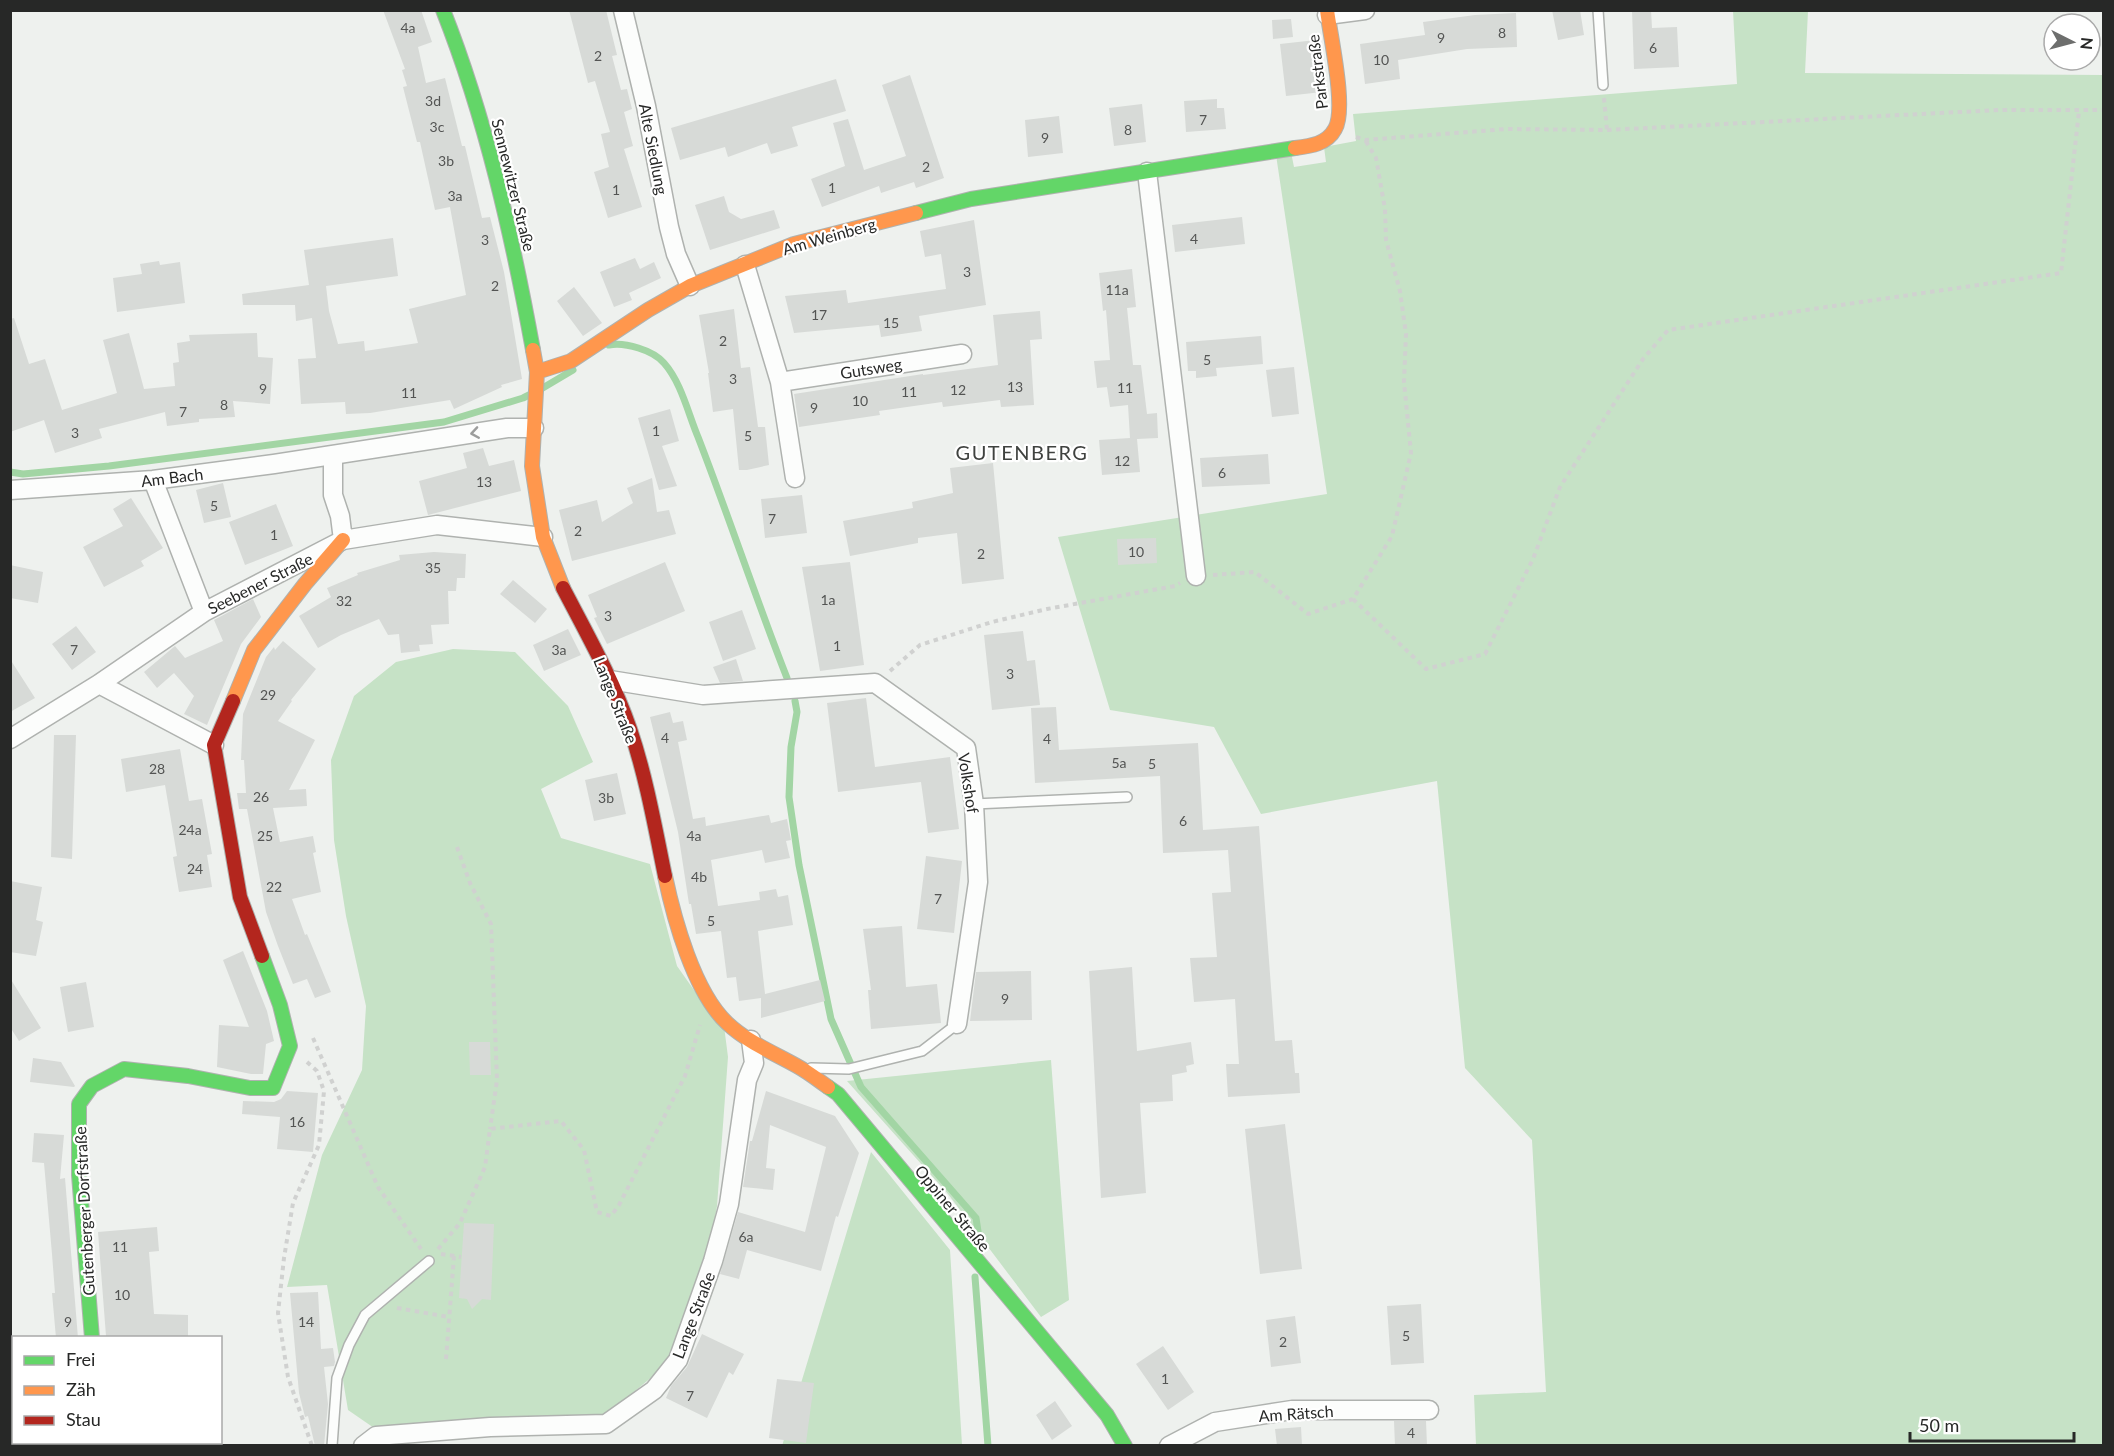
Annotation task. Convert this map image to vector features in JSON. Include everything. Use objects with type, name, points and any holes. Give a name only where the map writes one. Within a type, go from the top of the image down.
[{"type":"street","name":"Sennewitzer Straße","points":[[443,10],[459,50],[485,136],[518,269],[536,379]]},
{"type":"street","name":"Alte Siedlung","points":[[623,10],[646,106],[669,227],[676,254],[690,286]]},
{"type":"street","points":[[1327,13],[1365,10]]},
{"type":"street","name":"Parkstraße","points":[[1327,13],[1340,110],[1336,129]]},
{"type":"street","name":"Am Weinberg","points":[[536,379],[571,361],[648,310],[690,286],[794,244],[971,199],[1317,145],[1328,139],[1336,129]]},
{"type":"street","points":[[1147,172],[1196,576]]},
{"type":"street","points":[[745,264],[780,382],[795,478]]},
{"type":"street","name":"Gutsweg","points":[[780,382],[963,354]]},
{"type":"street","name":"Lange Straße","points":[[536,379],[532,466],[543,537],[557,576],[610,680],[633,739],[652,811],[668,891],[686,946],[706,998],[727,1023]]},
{"type":"street","name":"Am Bach","points":[[10,490],[153,480],[333,455],[507,428],[534,421]]},
{"type":"street","points":[[290,1046],[280,1005],[240,897],[214,745],[254,650],[305,584],[343,540],[340,516],[333,495],[333,455]]},
{"type":"street","points":[[153,480],[204,612]]},
{"type":"street","name":"Seebener Straße","points":[[10,739],[99,684],[204,612],[343,540],[437,525],[543,537]]},
{"type":"street","points":[[610,680],[704,695],[875,683]]},
{"type":"street","name":"Volkshof","points":[[875,683],[966,748],[974,804],[978,882],[957,1024]]},
{"type":"street","points":[[99,684],[214,745]]},
{"type":"street","name":"Oppiner Straße","points":[[727,1023],[751,1040],[800,1067],[838,1094],[1107,1415],[1125,1446]]},
{"type":"street","name":"Lange Straße","points":[[363,1446],[376,1436],[490,1427],[606,1424],[654,1390],[678,1360],[713,1261],[729,1204],[747,1080],[754,1063],[751,1040]]},
{"type":"street","name":"Gutenberger Dorfstraße","points":[[92,1336],[79,1175],[79,1104],[92,1086],[124,1069],[188,1076],[249,1088],[273,1088],[290,1046]]},
{"type":"street","name":"Am Rätsch","points":[[1169,1446],[1215,1422],[1292,1410],[1429,1410]]},
{"type":"lane","points":[[1598,10],[1603,85]]},
{"type":"lane","points":[[974,804],[1127,796]]},
{"type":"lane","name":"Volkshof","points":[[800,1067],[849,1069],[922,1051],[957,1024]]},
{"type":"lane","points":[[332,1446],[337,1378],[349,1345],[365,1315],[429,1261]]},
{"type":"path","points":[[1603,85],[1607,130]]},
{"type":"path","points":[[1336,129],[1365,140],[1508,129],[1607,130],[1999,110],[2103,110]]},
{"type":"path","points":[[1353,598],[1426,669],[1485,654],[1533,559],[1560,487],[1643,359],[1668,330],[2061,273],[2079,111]]},
{"type":"path","points":[[875,683],[921,645],[1003,620],[1175,586],[1196,576],[1255,572],[1308,614],[1353,598],[1392,536],[1411,453],[1404,382],[1406,334],[1400,291],[1386,240],[1385,209],[1376,158],[1365,140]]},
{"type":"path","points":[[457,847],[470,883],[491,924],[497,1080],[485,1167],[460,1223],[435,1253],[461,1257]]},
{"type":"path","points":[[490,1130],[561,1121],[584,1150],[597,1212],[611,1216],[619,1205],[685,1076],[706,998]]},
{"type":"path","points":[[290,1046],[317,1071],[324,1091],[320,1145],[293,1203],[278,1313],[288,1377],[312,1446]]},
{"type":"path","points":[[339,1099],[378,1187],[429,1261]]},
{"type":"path","points":[[446,1359],[454,1256]]},
{"type":"path","points":[[377,1305],[449,1317]]},
{"type":"green space","points":[[1733,11],[1808,11],[1805,73],[2103,75],[2103,1445],[1476,1445],[1474,1395],[1546,1392],[1532,1140],[1465,1068],[1437,781],[1261,814],[1214,727],[1110,710],[1058,537],[1327,494],[1276,155],[1291,152],[1294,167],[1326,162],[1324,147],[1356,141],[1353,114],[1737,84]]},
{"type":"green space","points":[[453,649],[515,652],[568,706],[593,762],[541,789],[561,838],[650,864],[677,966],[701,1000],[724,1026],[728,1057],[717,1206],[707,1263],[676,1357],[606,1415],[377,1430],[348,1410],[327,1285],[287,1287],[322,1155],[362,1070],[366,1006],[346,916],[334,840],[331,760],[354,696],[396,662]]},
{"type":"green space","points":[[1051,1060],[1069,1300],[1041,1317],[948,1194],[847,1081]]},
{"type":"green space","points":[[871,1152],[950,1250],[962,1445],[782,1446]]},
{"type":"building","points":[[383,10],[421,10],[432,42],[418,47],[426,83],[445,78],[462,146],[465,146],[482,218],[490,217],[504,272],[522,379],[501,385],[502,387],[454,409],[450,400],[370,413],[346,414],[345,402],[301,404],[298,359],[316,358],[312,318],[296,321],[295,305],[243,305],[242,294],[309,285],[304,250],[393,238],[398,276],[326,286],[329,311],[338,344],[364,341],[365,351],[418,343],[409,309],[466,295],[450,207],[435,210],[420,142],[417,142],[403,87],[407,86],[402,70],[405,69]]},
{"type":"building","points":[[569,10],[606,10],[617,55],[612,56],[621,90],[627,89],[632,109],[624,112],[633,146],[624,149],[642,207],[608,218],[594,172],[609,167],[601,134],[610,132],[595,81],[588,83]]},
{"type":"building","points":[[1552,10],[1580,10],[1584,35],[1558,40]]},
{"type":"building","points":[[1632,10],[1651,10],[1652,28],[1677,27],[1679,67],[1634,69]]},
{"type":"building","points":[[1516,13],[1517,47],[1467,49],[1398,60],[1400,79],[1365,84],[1360,44],[1425,35],[1423,22],[1475,15]]},
{"type":"building","points":[[1291,19],[1293,37],[1273,39],[1272,20]]},
{"type":"building","points":[[1316,40],[1322,92],[1286,96],[1280,44]]},
{"type":"building","points":[[910,75],[944,178],[916,188],[914,182],[881,193],[879,186],[822,207],[811,179],[845,166],[833,123],[848,119],[864,170],[906,156],[882,85]]},
{"type":"building","points":[[836,79],[846,111],[792,127],[798,146],[771,154],[767,143],[728,157],[725,147],[680,160],[671,128]]},
{"type":"building","points":[[1217,99],[1217,108],[1224,108],[1226,129],[1186,132],[1184,101]]},
{"type":"building","points":[[1142,104],[1146,142],[1114,146],[1109,108]]},
{"type":"building","points":[[1059,116],[1063,153],[1028,157],[1025,120]]},
{"type":"building","points":[[724,196],[729,212],[741,219],[774,210],[780,228],[710,250],[695,205]]},
{"type":"building","points":[[1242,217],[1245,244],[1175,252],[1172,225]]},
{"type":"building","points":[[974,220],[986,305],[919,316],[922,331],[881,337],[879,325],[794,333],[785,296],[846,290],[848,303],[946,289],[941,254],[925,257],[920,231]]},
{"type":"building","points":[[635,258],[640,269],[654,262],[661,278],[629,293],[632,300],[614,307],[600,272]]},
{"type":"building","points":[[159,261],[160,265],[180,262],[185,303],[117,312],[113,278],[142,274],[140,264]]},
{"type":"building","points":[[1132,269],[1136,307],[1127,308],[1133,365],[1141,365],[1147,414],[1157,413],[1158,438],[1137,439],[1140,472],[1102,475],[1099,440],[1130,438],[1128,405],[1110,407],[1107,387],[1097,388],[1094,361],[1110,360],[1106,310],[1103,311],[1099,273]]},
{"type":"building","points":[[574,287],[602,323],[583,336],[557,301]]},
{"type":"building","points":[[734,309],[741,368],[750,367],[758,427],[765,427],[769,465],[747,470],[739,470],[733,409],[713,412],[699,315]]},
{"type":"building","points":[[1040,311],[1042,339],[1030,340],[1034,405],[1001,407],[1000,400],[943,407],[942,402],[879,411],[880,415],[799,427],[794,394],[998,365],[993,315]]},
{"type":"building","points":[[14,318],[29,364],[45,359],[62,410],[117,393],[103,340],[129,333],[144,389],[175,386],[173,363],[179,362],[177,343],[190,341],[189,335],[257,333],[258,357],[273,358],[270,404],[233,401],[235,417],[199,419],[199,422],[167,426],[165,412],[99,429],[102,438],[55,453],[44,420],[10,432],[10,319]]},
{"type":"building","points":[[1261,336],[1263,364],[1216,368],[1217,376],[1196,378],[1196,371],[1188,371],[1186,342]]},
{"type":"building","points":[[1294,367],[1299,414],[1272,417],[1266,370]]},
{"type":"building","points":[[670,409],[679,441],[662,446],[677,486],[659,490],[638,418]]},
{"type":"building","points":[[483,448],[489,466],[514,460],[521,491],[428,515],[419,481],[467,468],[463,453]]},
{"type":"building","points":[[1268,454],[1270,484],[1202,487],[1200,458]]},
{"type":"building","points":[[993,463],[1004,579],[962,584],[957,533],[918,538],[918,543],[850,556],[843,521],[913,508],[912,502],[953,493],[950,468]]},
{"type":"building","points":[[652,478],[657,512],[669,510],[676,534],[572,561],[559,510],[597,500],[602,522],[633,503],[627,488]]},
{"type":"building","points":[[223,483],[231,517],[204,523],[196,490]]},
{"type":"building","points":[[802,495],[807,533],[765,538],[761,499]]},
{"type":"building","points":[[131,498],[163,548],[141,561],[144,566],[104,587],[83,547],[123,526],[113,509]]},
{"type":"building","points":[[276,504],[293,546],[245,565],[229,522]]},
{"type":"building","points":[[1156,538],[1157,563],[1118,565],[1117,539]]},
{"type":"building","points":[[434,552],[466,554],[465,578],[457,578],[456,591],[448,591],[449,624],[431,625],[433,644],[419,645],[420,651],[401,653],[399,634],[388,635],[379,619],[341,635],[318,648],[299,616],[331,597],[327,588],[358,575],[357,573],[400,560],[399,555]]},
{"type":"building","points":[[665,562],[685,611],[607,644],[594,618],[597,617],[588,595]]},
{"type":"building","points":[[850,562],[864,665],[820,671],[802,567]]},
{"type":"building","points":[[10,565],[43,572],[38,603],[10,598]]},
{"type":"building","points":[[513,580],[547,609],[535,623],[500,594]]},
{"type":"building","points":[[253,599],[261,617],[241,644],[207,725],[184,714],[194,696],[174,673],[157,688],[144,672],[175,646],[185,658],[223,641],[214,620]]},
{"type":"building","points":[[742,610],[756,649],[723,661],[709,622]]},
{"type":"building","points":[[76,626],[96,652],[72,670],[52,644]]},
{"type":"building","points":[[568,629],[581,655],[544,671],[533,645]]},
{"type":"building","points":[[1023,631],[1027,661],[1035,660],[1040,705],[992,710],[984,635]]},
{"type":"building","points":[[283,641],[316,669],[291,700],[278,721],[315,740],[289,790],[306,789],[307,806],[273,808],[280,842],[313,836],[316,852],[313,853],[321,892],[292,899],[305,935],[307,934],[331,992],[315,998],[307,979],[293,984],[278,946],[266,912],[247,809],[239,809],[237,793],[246,793],[244,760],[241,760],[243,714],[266,657]]},
{"type":"building","points":[[10,659],[35,698],[10,712]]},
{"type":"building","points":[[736,659],[743,681],[720,683],[713,667]]},
{"type":"building","points":[[866,698],[875,767],[950,757],[959,829],[928,833],[921,782],[838,792],[827,703]]},
{"type":"building","points":[[1056,707],[1059,750],[1198,743],[1203,830],[1259,826],[1275,1041],[1292,1040],[1295,1073],[1299,1073],[1300,1093],[1228,1097],[1226,1064],[1239,1064],[1235,999],[1194,1002],[1190,958],[1217,957],[1212,893],[1231,892],[1228,850],[1163,853],[1160,776],[1035,783],[1031,708]]},
{"type":"building","points":[[670,712],[673,723],[683,721],[687,740],[678,742],[693,819],[705,817],[706,826],[769,815],[771,823],[787,819],[791,840],[786,841],[790,858],[765,863],[762,850],[711,860],[718,906],[760,900],[759,892],[776,889],[778,897],[788,895],[793,925],[758,931],[765,994],[820,980],[825,1001],[761,1018],[761,998],[739,1001],[736,977],[727,978],[721,931],[696,934],[678,832],[650,717]]},
{"type":"building","points":[[54,735],[76,735],[72,859],[51,857]]},
{"type":"building","points":[[180,749],[189,801],[202,799],[212,854],[207,855],[212,887],[179,892],[173,857],[177,856],[165,785],[126,792],[121,759]]},
{"type":"building","points":[[617,773],[626,814],[594,821],[585,780]]},
{"type":"building","points":[[926,856],[962,861],[954,933],[917,929]]},
{"type":"building","points":[[10,881],[42,887],[36,920],[43,922],[36,956],[10,952]]},
{"type":"building","points":[[902,926],[906,987],[937,984],[941,1023],[871,1029],[868,990],[871,990],[863,929]]},
{"type":"building","points":[[243,951],[267,1011],[274,1041],[266,1044],[263,1074],[251,1074],[217,1067],[219,1025],[249,1027],[223,960]]},
{"type":"building","points":[[1132,967],[1137,1051],[1191,1042],[1194,1064],[1186,1066],[1187,1072],[1172,1075],[1173,1101],[1140,1103],[1146,1193],[1101,1198],[1089,971]]},
{"type":"building","points":[[1031,971],[1032,1020],[970,1021],[976,972]]},
{"type":"building","points":[[10,978],[41,1028],[19,1041],[10,1027]]},
{"type":"building","points":[[86,982],[94,1027],[68,1032],[60,987]]},
{"type":"building","points":[[469,1042],[490,1042],[491,1075],[470,1075]]},
{"type":"building","points":[[33,1058],[61,1062],[75,1086],[30,1082]]},
{"type":"building","points":[[287,1091],[318,1093],[313,1152],[277,1149],[280,1117],[242,1114],[243,1101],[274,1102],[281,1099]]},
{"type":"building","points":[[766,1091],[835,1116],[859,1153],[838,1217],[836,1216],[821,1271],[747,1250],[739,1279],[720,1274],[738,1212],[805,1232],[826,1147],[770,1125],[766,1168],[775,1169],[773,1190],[743,1187],[750,1141],[752,1141]]},
{"type":"building","points":[[1285,1124],[1302,1269],[1260,1274],[1245,1129]]},
{"type":"building","points":[[34,1133],[64,1135],[60,1179],[65,1178],[78,1336],[56,1336],[52,1293],[55,1293],[44,1163],[32,1162]]},
{"type":"building","points":[[464,1223],[494,1224],[491,1300],[482,1299],[472,1309],[467,1299],[459,1298]]},
{"type":"building","points":[[157,1227],[159,1251],[149,1252],[154,1314],[188,1315],[188,1336],[106,1336],[98,1232]]},
{"type":"building","points":[[318,1292],[321,1349],[333,1348],[335,1362],[334,1366],[324,1367],[328,1404],[324,1446],[315,1446],[308,1416],[305,1417],[299,1393],[290,1293]]},
{"type":"building","points":[[1421,1304],[1424,1363],[1391,1365],[1387,1306]]},
{"type":"building","points":[[1295,1316],[1301,1363],[1271,1367],[1266,1320]]},
{"type":"building","points":[[702,1334],[744,1354],[733,1375],[729,1372],[707,1418],[666,1398],[671,1386],[687,1367]]},
{"type":"building","points":[[1163,1346],[1194,1392],[1168,1410],[1136,1364]]},
{"type":"building","points":[[777,1379],[814,1383],[806,1443],[769,1438]]},
{"type":"building","points":[[1055,1401],[1072,1426],[1052,1440],[1036,1415]]},
{"type":"building","points":[[1394,1421],[1426,1421],[1427,1446],[1395,1446]]},
{"type":"building","points":[[1301,1427],[1302,1446],[1277,1446],[1275,1429]]},
{"type":"waterway","points":[[609,345],[631,346],[653,354],[664,363],[675,379],[787,678]]},
{"type":"waterway","points":[[541,389],[573,370]]},
{"type":"waterway","points":[[10,472],[23,474],[109,466],[444,422],[531,394]]},
{"type":"waterway","points":[[795,701],[797,712],[791,747],[789,797],[799,865],[831,1019],[861,1087],[976,1218],[979,1238]]},
{"type":"waterway","points":[[975,1277],[988,1446]]},
{"type":"traffic: fast","points":[[443,10],[485,135],[507,221],[533,350]]},
{"type":"traffic: fast","points":[[916,213],[971,199],[1295,148]]},
{"type":"traffic: fast","points":[[92,1336],[79,1175],[79,1104],[92,1086],[124,1069],[188,1076],[250,1088],[273,1088],[290,1046],[280,1005],[262,956]]},
{"type":"traffic: fast","points":[[828,1087],[838,1094],[1107,1415],[1125,1446]]},
{"type":"traffic: slow","points":[[1295,148],[1313,145],[1328,138],[1335,129],[1338,119],[1339,89],[1327,10]]},
{"type":"traffic: slow","points":[[537,372],[571,361],[648,310],[690,286],[794,244],[916,213]]},
{"type":"traffic: slow","points":[[533,350],[537,372],[532,466],[543,537],[563,588]]},
{"type":"traffic: slow","points":[[233,701],[254,650],[305,584],[343,540]]},
{"type":"traffic: slow","points":[[665,876],[687,954],[715,1010],[743,1036],[801,1068],[828,1087]]},
{"type":"traffic: jam","points":[[563,588],[608,675],[630,729],[654,820],[665,876]]},
{"type":"traffic: jam","points":[[233,701],[214,745],[240,897],[262,956]]},
{"type":"district","name":"GUTENBERG","points":[[1022,452]]}]
